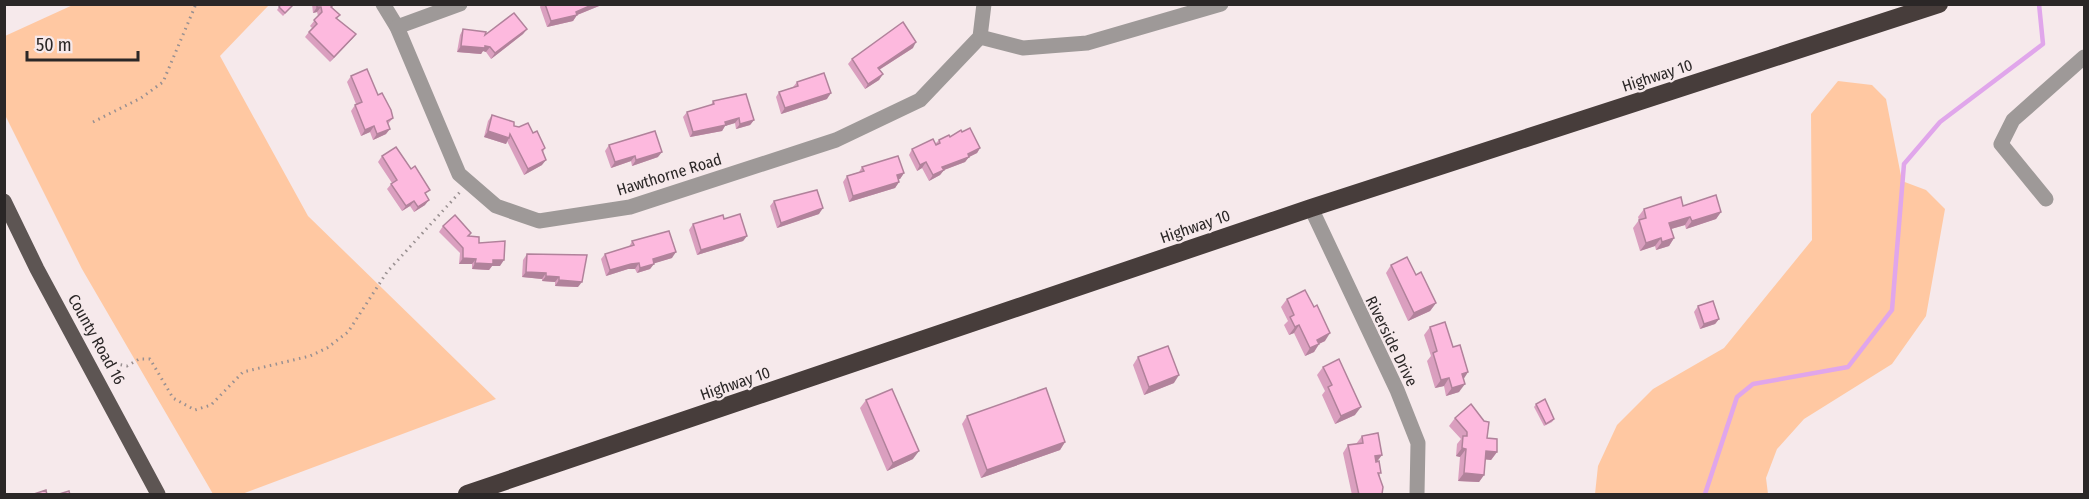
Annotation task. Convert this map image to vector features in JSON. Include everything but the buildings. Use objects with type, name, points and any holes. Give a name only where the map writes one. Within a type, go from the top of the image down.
[{"type":"highway","name":"Highway 10","points":[[467,495],[1311,208],[1940,4]]},
{"type":"main road","name":"County Road 16","points":[[4,201],[37,269],[93,368],[158,495]]},
{"type":"street","name":"Hawthorne Road","points":[[383,4],[397,27],[459,174],[496,206],[538,221],[630,207],[836,140],[920,100],[980,37]]},
{"type":"street","points":[[397,27],[460,4]]},
{"type":"street","points":[[984,4],[980,37],[1023,48],[1087,43],[1221,4]]},
{"type":"street","points":[[2046,199],[2001,144],[2013,120],[2085,57]]},
{"type":"street","name":"Riverside Drive","points":[[1311,208],[1397,390],[1418,443],[1417,495]]},
{"type":"path","points":[[93,122],[141,98],[163,82],[196,4]]},
{"type":"path","points":[[93,368],[101,360],[127,366],[139,359],[150,359],[173,398],[195,410],[212,405],[243,372],[291,362],[327,348],[348,332],[387,272],[468,182]]},
{"type":"shaded area","points":[[75,4],[269,5],[220,56],[308,216],[496,399],[242,494],[213,494],[82,269],[5,115],[5,36]]},
{"type":"shaded area","points":[[1838,81],[1872,85],[1886,99],[1902,181],[1926,190],[1945,209],[1926,316],[1892,364],[1804,419],[1777,449],[1766,478],[1768,494],[1595,494],[1598,466],[1617,425],[1653,389],[1724,348],[1812,240],[1811,114]]},
{"type":"waterway","points":[[1705,494],[1737,397],[1753,384],[1848,367],[1892,310],[1904,164],[1940,122],[2043,44],[2039,4]]}]
